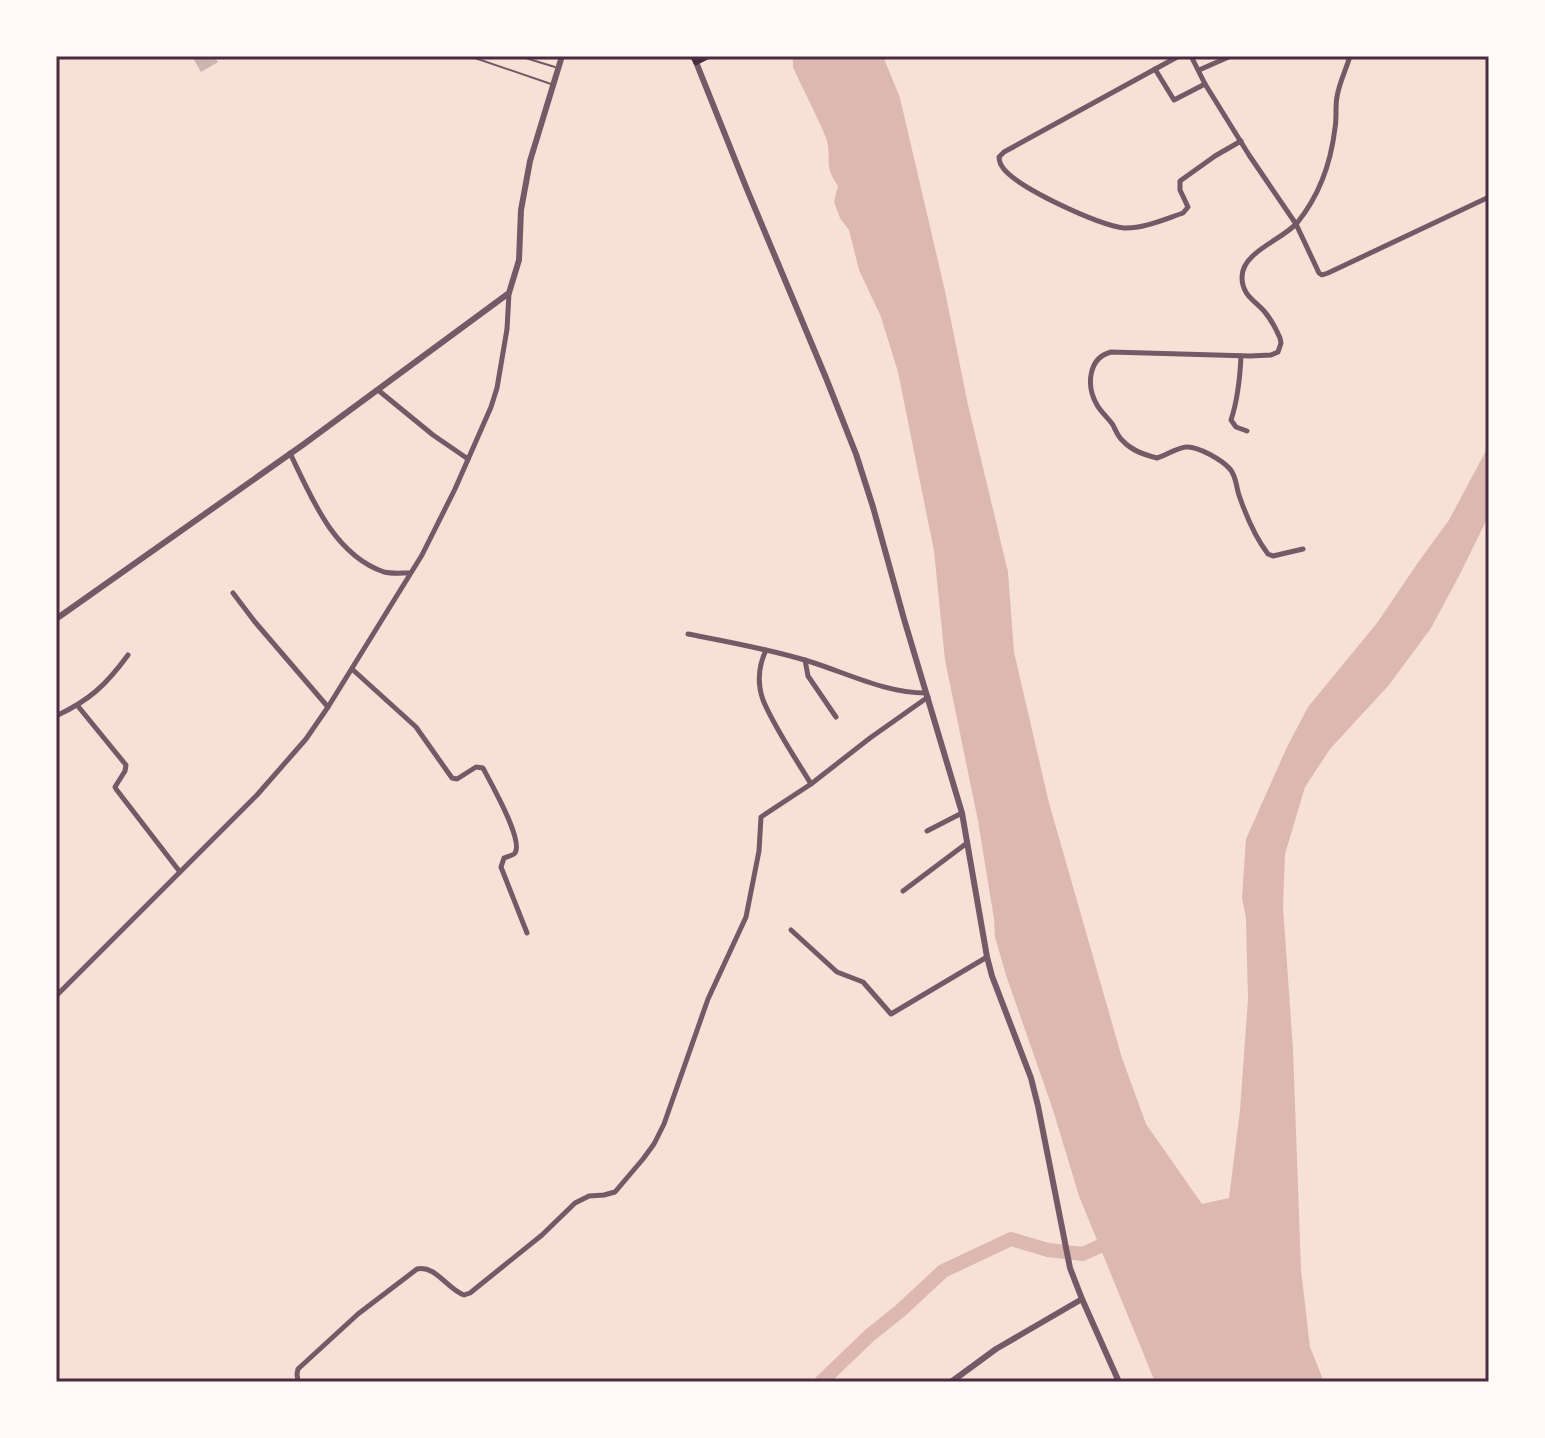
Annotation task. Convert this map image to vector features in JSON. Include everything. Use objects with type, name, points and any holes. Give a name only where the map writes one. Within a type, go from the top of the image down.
[{"type":"main road","points":[[694,59],[708,56]]},
{"type":"street","points":[[56,996],[257,795],[306,739],[433,535],[497,388],[507,329],[509,293],[519,260],[521,210],[530,161],[562,56]]},
{"type":"street","points":[[1179,56],[1004,152],[999,157],[1001,167],[1038,193],[1104,225],[1137,227],[1183,213],[1188,207],[1180,190],[1180,181],[1241,141]]},
{"type":"street","points":[[1191,56],[1205,84],[1297,226],[1317,272],[1322,275],[1489,197]]},
{"type":"street","points":[[1199,70],[1231,56]]},
{"type":"street","points":[[1303,549],[1273,556],[1268,554],[1252,530],[1231,469],[1212,456],[1191,447],[1176,449],[1157,458],[1131,448],[1120,439],[1097,406],[1090,379],[1093,364],[1100,356],[1111,352],[1241,356],[1278,352],[1280,338],[1269,318],[1244,289],[1243,269],[1252,256],[1297,226],[1316,195],[1332,149],[1337,97],[1350,56]]},
{"type":"street","points":[[694,59],[856,454],[962,813],[987,957],[1031,1078],[1070,1268],[1119,1382]]},
{"type":"street","points":[[1155,69],[1174,100],[1205,84]]},
{"type":"street","points":[[56,619],[509,293]]},
{"type":"street","points":[[1241,356],[1236,406],[1231,420],[1236,427],[1247,431]]},
{"type":"street","points":[[378,390],[408,417],[468,459]]},
{"type":"street","points":[[290,453],[315,504],[337,538],[356,557],[384,572],[410,573]]},
{"type":"street","points":[[233,593],[328,707]]},
{"type":"street","points":[[688,634],[766,650],[894,690],[928,695]]},
{"type":"street","points":[[766,650],[760,674],[763,700],[811,784]]},
{"type":"street","points":[[56,716],[101,689],[128,655]]},
{"type":"street","points":[[805,660],[808,676],[836,717]]},
{"type":"street","points":[[352,669],[416,727],[452,778],[457,779],[476,767],[483,768],[516,838],[515,854],[504,858],[501,867],[527,933]]},
{"type":"street","points":[[298,1382],[298,1369],[358,1314],[417,1269],[429,1268],[457,1293],[470,1293],[542,1235],[575,1203],[589,1196],[615,1192],[654,1144],[664,1124],[708,999],[746,917],[759,851],[761,817],[811,784],[928,695]]},
{"type":"street","points":[[77,705],[126,765],[116,789],[180,872]]},
{"type":"street","points":[[927,831],[962,813]]},
{"type":"street","points":[[903,891],[968,843]]},
{"type":"street","points":[[791,930],[837,972],[863,982],[891,1014],[987,957]]},
{"type":"street","points":[[951,1382],[996,1349],[1082,1299]]},
{"type":"lane","points":[[469,56],[554,85]]},
{"type":"lane","points":[[519,56],[560,68]]},
{"type":"shaded area","points":[[793,56],[883,56],[900,98],[1008,572],[1014,652],[1049,803],[1122,1058],[1146,1124],[1202,1204],[1229,1198],[1240,1110],[1248,999],[1246,918],[1242,898],[1246,839],[1308,707],[1377,623],[1449,520],[1489,445],[1489,515],[1460,574],[1431,628],[1389,685],[1330,749],[1305,787],[1285,854],[1283,907],[1293,1049],[1301,1270],[1310,1347],[1324,1382],[1155,1382],[1079,1196],[995,937],[978,821],[945,660],[934,551],[898,372],[881,317],[859,270],[849,230],[834,202],[838,186],[830,172],[826,138],[793,67]]},
{"type":"building","points":[[192,56],[214,56],[218,62],[201,72]]},
{"type":"waterway","points":[[821,1382],[943,1271],[1011,1239],[1048,1250],[1083,1254],[1117,1238]]}]
